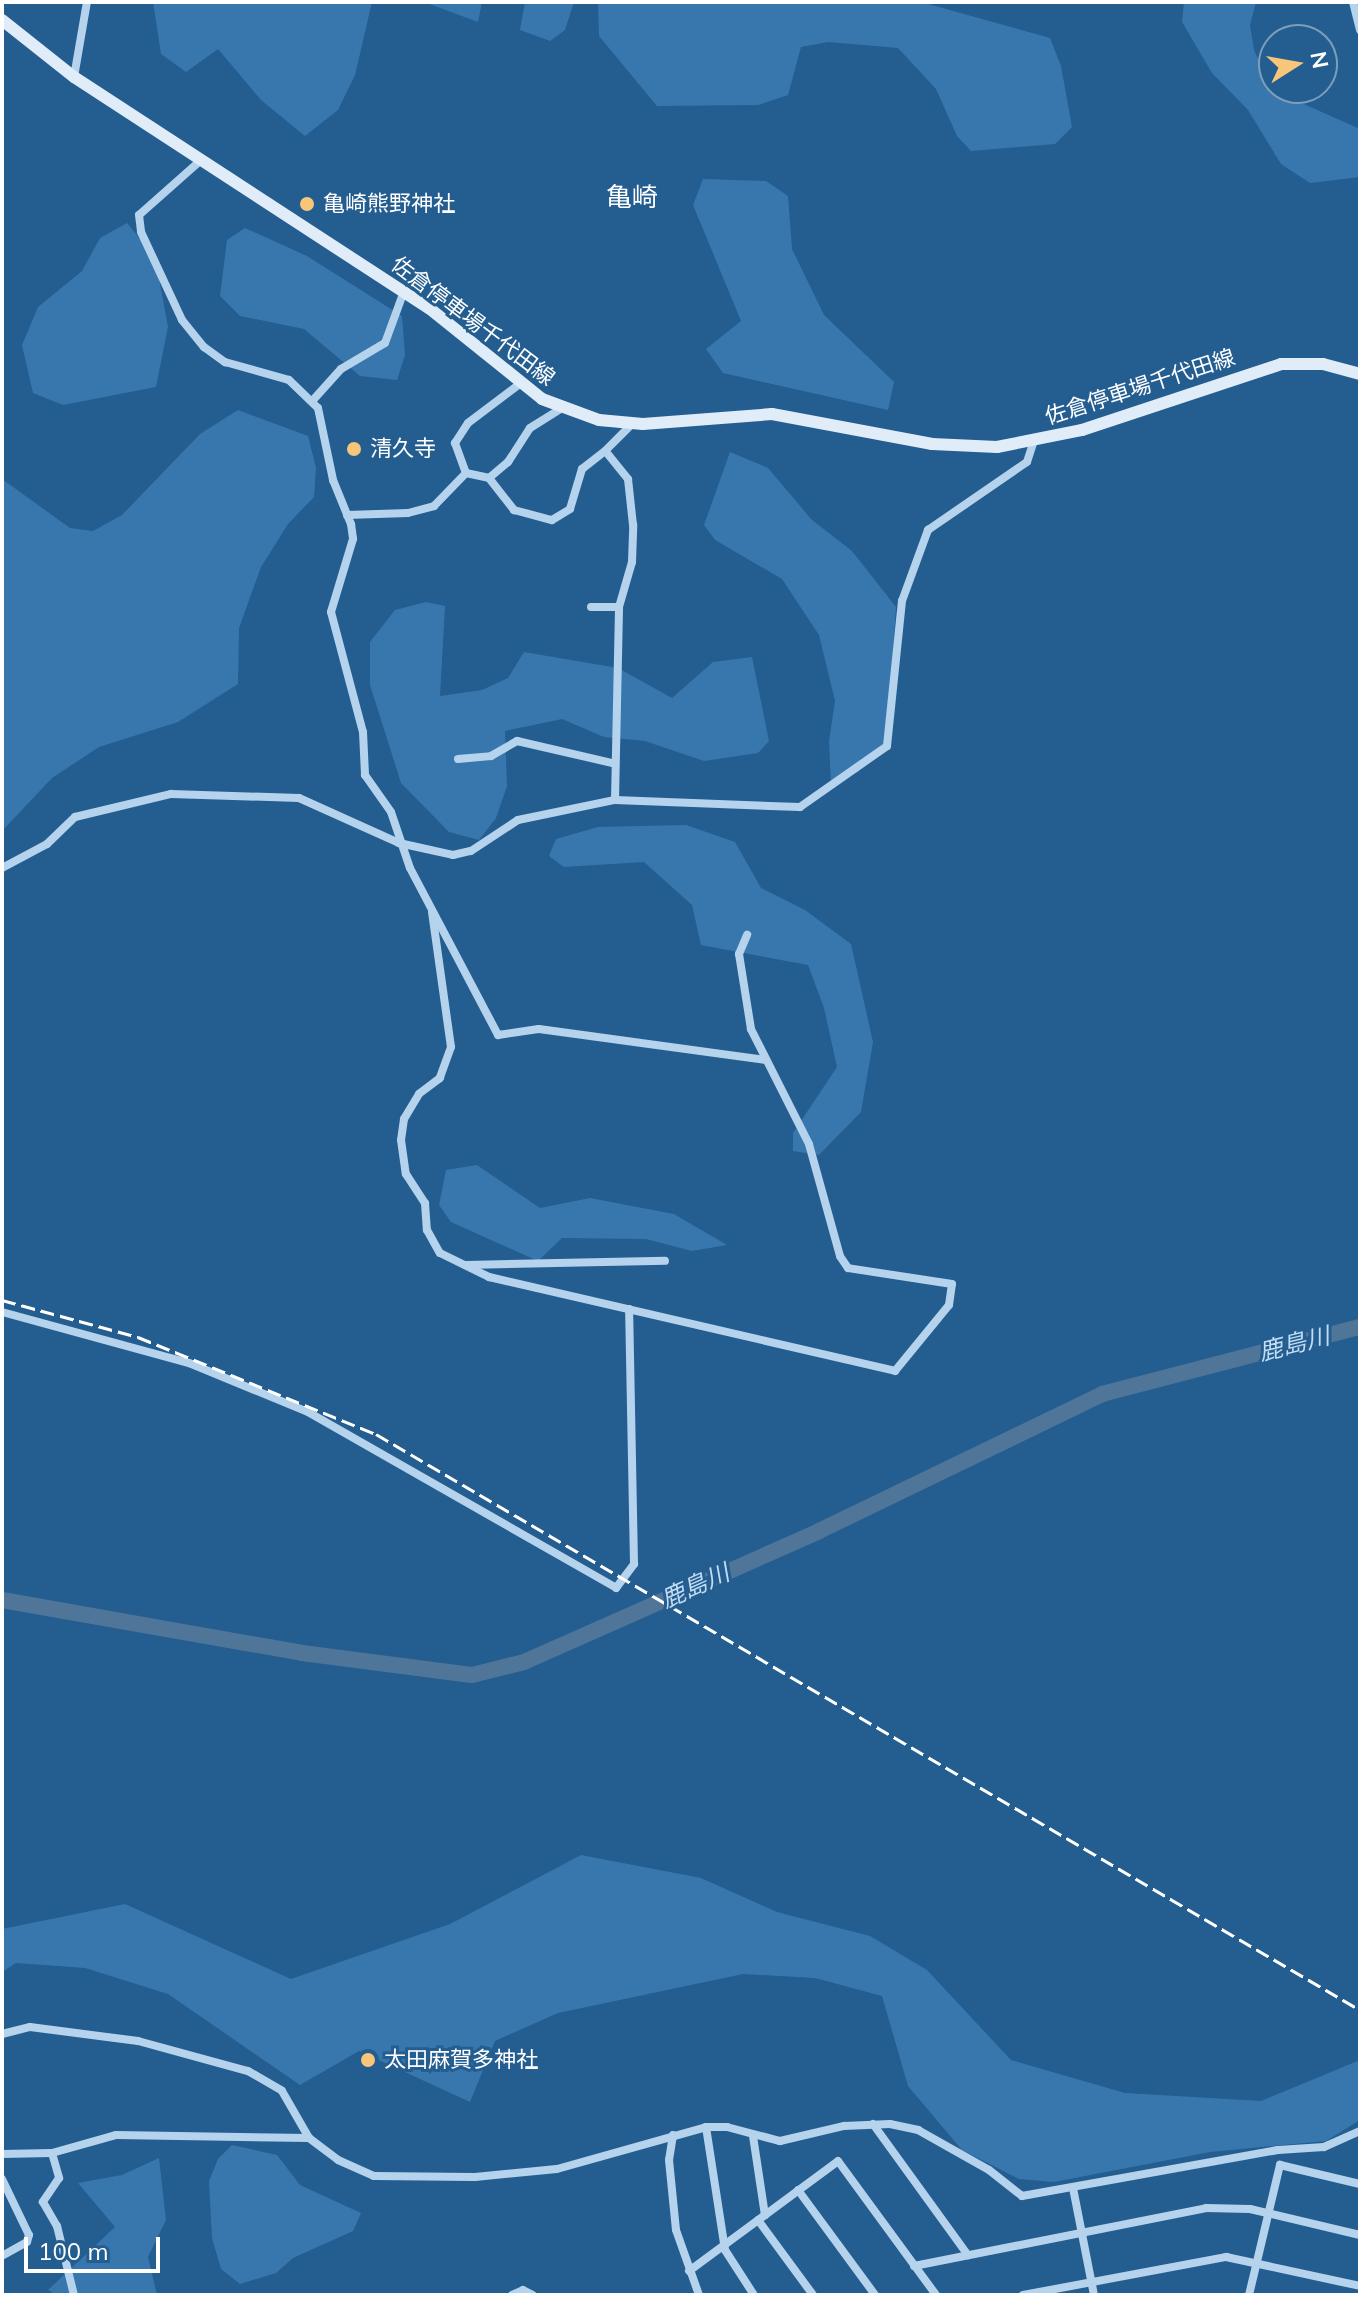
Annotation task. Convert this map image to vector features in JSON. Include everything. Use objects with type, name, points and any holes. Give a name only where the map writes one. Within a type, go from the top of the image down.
[{"type":"main road","name":"佐倉停車場千代田線","points":[[2,20],[74,77],[404,291],[521,383],[562,408],[632,424],[772,414],[932,444],[1033,443],[1267,367],[1305,362],[1360,374]]},
{"type":"street","points":[[74,77],[87,2]]},
{"type":"street","points":[[1353,2],[1360,30]]},
{"type":"street","points":[[200,161],[138,221],[182,320],[225,362],[289,380],[314,399],[333,480],[353,539],[331,612],[363,732],[365,775],[391,812],[399,843],[432,912],[498,1035],[539,1029],[766,1060]]},
{"type":"street","points":[[314,399],[341,369],[385,343],[404,291]]},
{"type":"street","points":[[466,473],[455,443],[468,423],[521,383]]},
{"type":"street","points":[[489,478],[508,462],[530,428],[562,408]]},
{"type":"street","points":[[466,473],[489,478],[514,510],[560,519],[570,509],[582,469],[632,424]]},
{"type":"street","points":[[2,868],[47,844],[75,817],[171,794],[299,798],[399,843],[453,855],[471,851],[518,820],[615,800],[789,810],[887,746],[902,601],[928,530],[1027,462],[1033,443]]},
{"type":"street","points":[[605,451],[631,490],[632,562],[619,607],[612,763],[615,800]]},
{"type":"street","points":[[347,515],[408,513],[434,506],[466,473]]},
{"type":"street","points":[[591,607],[619,607]]},
{"type":"street","points":[[458,759],[491,756],[517,741],[612,763]]},
{"type":"street","points":[[432,912],[451,1047],[440,1078],[419,1094],[404,1119],[401,1140],[406,1174],[425,1203],[427,1230],[440,1253],[489,1277],[895,1371],[949,1305],[952,1284],[848,1268],[827,1220],[809,1144],[751,1029],[739,954],[747,935]]},
{"type":"street","points":[[465,1265],[665,1261]]},
{"type":"street","points":[[2,1312],[189,1363],[308,1412],[616,1588],[634,1564],[629,1309]]},
{"type":"street","points":[[2,2034],[30,2027],[138,2041],[248,2071],[282,2091],[309,2138],[338,2160],[374,2176],[455,2177],[557,2169],[706,2127],[727,2127],[780,2141],[873,2124],[918,2130],[989,2170],[1022,2196],[1263,2152],[1324,2147],[1359,2132]]},
{"type":"street","points":[[873,2124],[968,2255]]},
{"type":"street","points":[[706,2127],[729,2261],[754,2295]]},
{"type":"street","points":[[2,2154],[52,2153],[116,2135],[309,2138]]},
{"type":"street","points":[[673,2136],[669,2160],[676,2230],[699,2295]]},
{"type":"street","points":[[753,2136],[762,2218],[813,2295]]},
{"type":"street","points":[[52,2153],[59,2178],[43,2202],[57,2226],[74,2295]]},
{"type":"street","points":[[689,2271],[838,2161],[936,2295]]},
{"type":"street","points":[[1249,2295],[1280,2165],[1360,2184]]},
{"type":"street","points":[[2,2179],[29,2235],[27,2242],[2,2256]]},
{"type":"street","points":[[1073,2188],[1094,2295]]},
{"type":"street","points":[[798,2190],[875,2295]]},
{"type":"street","points":[[914,2266],[1206,2208],[1268,2213],[1360,2235]]},
{"type":"street","points":[[1023,2295],[1208,2257],[1257,2261],[1360,2286]]},
{"type":"street","points":[[512,2295],[523,2290],[533,2295]]},
{"type":"shaded area","points":[[153,2],[372,2],[355,75],[338,110],[305,136],[261,100],[218,49],[186,72],[161,54]]},
{"type":"shaded area","points":[[424,2],[482,2],[478,22]]},
{"type":"shaded area","points":[[525,2],[574,2],[565,30],[550,41],[520,30]]},
{"type":"shaded area","points":[[598,2],[921,2],[1050,38],[1061,66],[1072,127],[1055,144],[971,151],[957,136],[936,89],[898,48],[828,42],[801,47],[788,95],[758,105],[657,106],[599,36]]},
{"type":"shaded area","points":[[1184,2],[1256,2],[1250,25],[1258,59],[1258,104],[1304,104],[1360,129],[1360,177],[1310,183],[1281,164],[1248,110],[1212,73],[1182,22]]},
{"type":"shaded area","points":[[703,179],[766,181],[788,196],[792,249],[824,315],[894,382],[888,410],[723,373],[706,349],[741,321],[693,205]]},
{"type":"shaded area","points":[[127,223],[155,257],[168,327],[156,387],[63,405],[33,393],[22,345],[38,307],[82,271],[100,238]]},
{"type":"shaded area","points":[[245,228],[307,256],[402,316],[405,355],[397,380],[360,376],[304,329],[240,316],[220,296],[227,240]]},
{"type":"shaded area","points":[[238,410],[308,436],[316,468],[314,497],[288,524],[261,567],[239,628],[238,684],[178,722],[99,747],[52,778],[2,831],[2,479],[70,528],[93,531],[122,515],[200,434]]},
{"type":"shaded area","points":[[730,452],[768,468],[812,520],[852,551],[896,607],[887,740],[858,772],[831,783],[829,741],[835,701],[819,635],[782,579],[715,540],[704,525]]},
{"type":"shaded area","points":[[426,602],[445,606],[440,696],[482,690],[508,678],[524,652],[618,668],[672,698],[713,662],[752,657],[769,741],[758,753],[704,761],[645,741],[604,737],[562,719],[505,731],[507,786],[496,818],[479,840],[449,832],[401,783],[370,685],[370,642],[395,610]]},
{"type":"shaded area","points":[[686,825],[735,842],[761,888],[805,910],[851,944],[873,1042],[861,1112],[819,1155],[793,1151],[793,1133],[837,1067],[824,1008],[808,965],[701,945],[692,905],[644,862],[564,867],[549,856],[556,839],[598,827]]},
{"type":"shaded area","points":[[477,1165],[540,1208],[590,1198],[674,1214],[727,1245],[692,1251],[646,1239],[562,1238],[538,1261],[451,1222],[439,1205],[446,1170]]},
{"type":"shaded area","points":[[581,1855],[701,1878],[777,1912],[870,1936],[927,1970],[1011,2060],[1125,2093],[1261,2101],[1360,2060],[1360,2120],[1326,2141],[1210,2152],[1054,2182],[1019,2179],[962,2150],[908,2086],[882,1996],[815,1978],[743,1974],[558,2013],[495,2041],[470,2102],[359,2051],[300,2085],[168,1994],[85,1968],[16,1963],[2,1972],[2,1929],[125,1904],[291,1979],[450,1924]]},
{"type":"shaded area","points":[[232,2145],[277,2155],[300,2185],[361,2213],[353,2231],[293,2258],[276,2273],[240,2284],[221,2269],[212,2238],[209,2181],[218,2159]]},
{"type":"shaded area","points":[[159,2158],[166,2220],[148,2257],[157,2295],[56,2295],[48,2290],[115,2227],[78,2183],[122,2175]]},
{"type":"waterway","name":"鹿島川","points":[[2,1600],[302,1653],[472,1675],[524,1662],[819,1531],[1102,1394],[1360,1327]]},
{"type":"railway","points":[[2,1300],[138,1337],[376,1434],[1360,2010]]},
{"type":"place","name":"亀崎熊野神社","points":[[307,204]]},
{"type":"place","name":"清久寺","points":[[354,449]]},
{"type":"place","name":"太田麻賀多神社","points":[[368,2060]]},
{"type":"district","name":"亀崎","points":[[632,197]]}]
